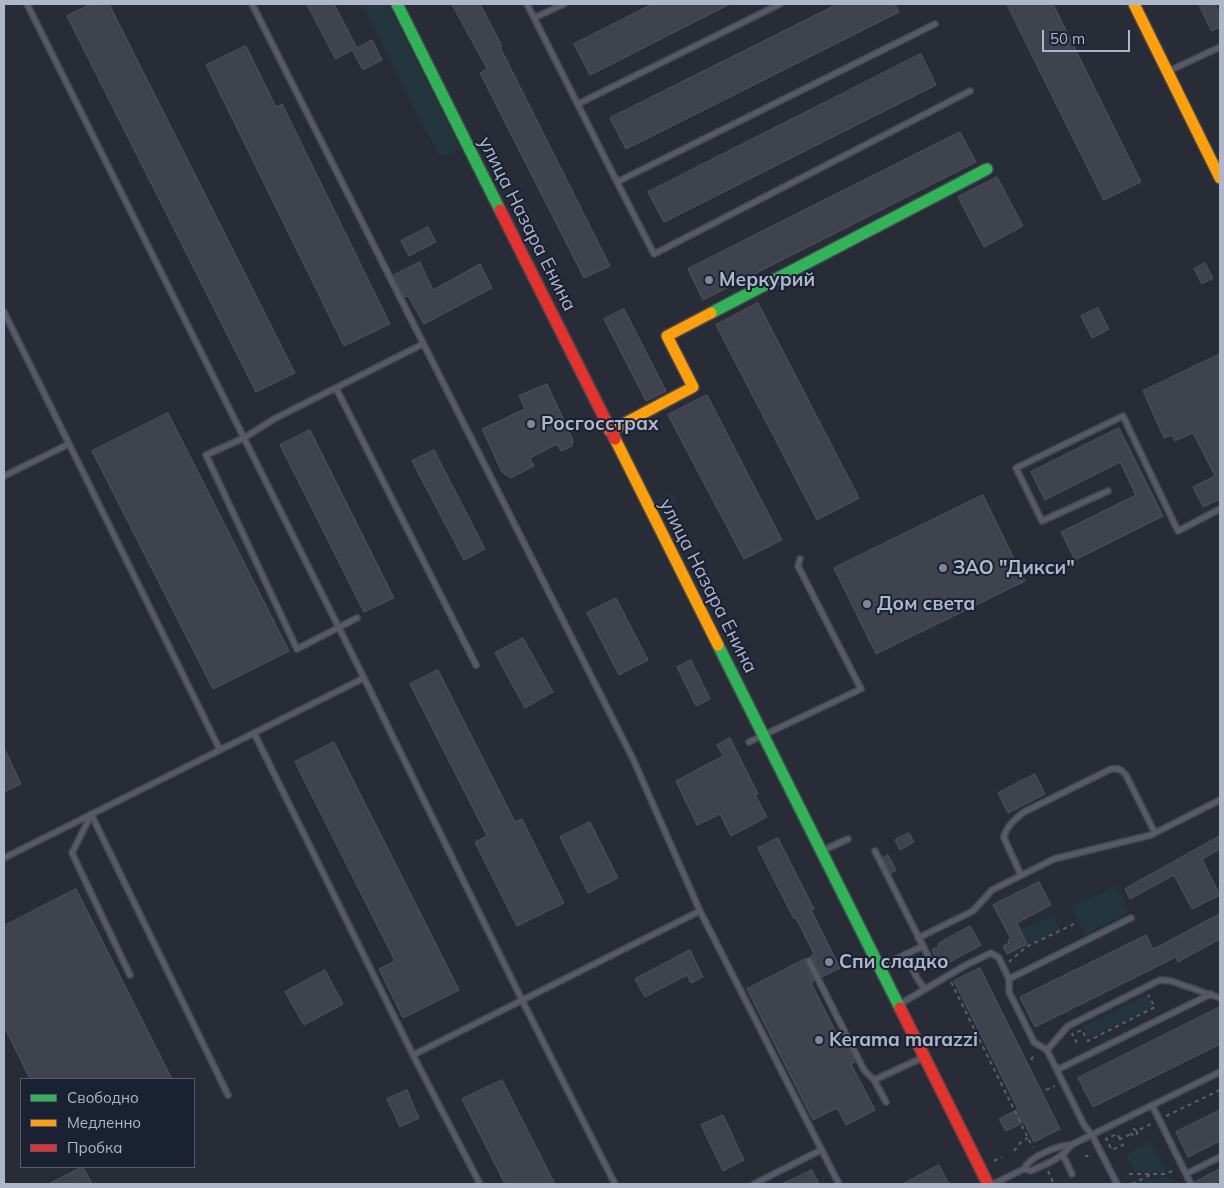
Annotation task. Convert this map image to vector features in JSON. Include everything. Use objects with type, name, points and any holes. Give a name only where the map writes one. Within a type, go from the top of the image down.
[{"type":"main road","name":"улица Назара Енина","points":[[397,4],[988,1184]]},
{"type":"main road","points":[[1134,4],[1220,178]]},
{"type":"main road","points":[[610,431],[693,387],[667,336],[987,169]]},
{"type":"lane","points":[[27,4],[615,1184]]},
{"type":"lane","points":[[252,4],[633,759],[700,910],[839,1184]]},
{"type":"lane","points":[[527,4],[654,254],[970,92]]},
{"type":"lane","points":[[534,18],[564,4]]},
{"type":"lane","points":[[578,104],[780,4]]},
{"type":"lane","points":[[617,182],[935,24]]},
{"type":"lane","points":[[1167,72],[1220,47]]},
{"type":"lane","points":[[4,312],[220,750]]},
{"type":"lane","points":[[357,618],[298,649],[206,456],[244,438],[274,419],[423,344]]},
{"type":"lane","points":[[336,388],[476,665]]},
{"type":"lane","points":[[1108,491],[1042,521],[1016,468],[1122,416],[1178,531],[1220,509]]},
{"type":"lane","points":[[4,476],[69,444]]},
{"type":"lane","points":[[749,742],[861,689],[798,566],[800,559]]},
{"type":"lane","points":[[4,858],[364,678]]},
{"type":"lane","points":[[254,733],[413,1055],[480,1184]]},
{"type":"lane","points":[[1022,875],[1004,838],[1006,830],[1014,820],[1024,812],[1111,769],[1117,768],[1126,775],[1155,833]]},
{"type":"lane","points":[[918,938],[973,911],[992,890],[1054,859],[1155,833],[1220,800]]},
{"type":"lane","points":[[91,814],[72,853],[130,975]]},
{"type":"lane","points":[[91,814],[228,1095]]},
{"type":"lane","points":[[821,852],[848,839]]},
{"type":"lane","points":[[875,851],[933,966]]},
{"type":"lane","points":[[413,1055],[700,910]]},
{"type":"lane","points":[[1009,979],[1131,918]]},
{"type":"lane","points":[[879,967],[922,946]]},
{"type":"lane","points":[[898,1005],[966,965],[991,953],[999,958],[1009,979],[1009,992],[1034,1042],[1047,1050],[1084,1125],[1092,1135],[1117,1184]]},
{"type":"lane","points":[[905,954],[918,980],[926,989]]},
{"type":"lane","points":[[809,961],[864,1070],[874,1080],[886,1102]]},
{"type":"lane","points":[[1047,1050],[1068,1026],[1160,980],[1171,981],[1220,998]]},
{"type":"lane","points":[[1057,1070],[1210,994]]},
{"type":"lane","points":[[874,1080],[924,1057]]},
{"type":"lane","points":[[993,1184],[1024,1169],[1031,1171],[1063,1155],[1072,1145],[1220,1072]]},
{"type":"lane","points":[[1152,1105],[1191,1184]]},
{"type":"lane","points":[[1024,1169],[1026,1163],[1062,1145],[1072,1145]]},
{"type":"lane","points":[[754,1184],[821,1150]]},
{"type":"lane","points":[[1063,1155],[1072,1174]]},
{"type":"lane","points":[[1186,1174],[1220,1156]]},
{"type":"path","points":[[1009,962],[1026,947],[1078,922]]},
{"type":"path","points":[[947,976],[1028,1138],[1038,1152]]},
{"type":"path","points":[[1077,1043],[1072,1034],[1082,1030],[1088,1040],[1155,1007],[1148,994],[1142,996]]},
{"type":"path","points":[[1031,1060],[1036,1052]]},
{"type":"path","points":[[1046,1090],[1055,1086]]},
{"type":"path","points":[[1166,1117],[1220,1090]]},
{"type":"path","points":[[1131,1134],[1137,1135],[1138,1131],[1155,1122]]},
{"type":"path","points":[[1120,1139],[1131,1134],[1134,1129],[1138,1131]]},
{"type":"path","points":[[1117,1134],[1120,1139],[1123,1145],[1112,1150],[1106,1139],[1117,1134]]},
{"type":"path","points":[[1014,1151],[1021,1142],[1028,1138]]},
{"type":"path","points":[[1085,1157],[1094,1152]]},
{"type":"path","points":[[994,1161],[1002,1157]]},
{"type":"path","points":[[1129,1174],[1166,1174],[1178,1168]]},
{"type":"path","points":[[1047,1169],[1054,1184]]},
{"type":"path","points":[[1132,1184],[1153,1174]]},
{"type":"shaded area","points":[[362,4],[387,4],[458,145],[451,154],[440,156],[420,121]]},
{"type":"shaded area","points":[[673,493],[678,503],[658,513],[653,503]]},
{"type":"shaded area","points":[[1116,886],[1129,912],[1086,934],[1072,907]]},
{"type":"shaded area","points":[[1053,914],[1060,929],[1028,945],[1020,930]]},
{"type":"shaded area","points":[[1147,996],[1153,1007],[1088,1038],[1083,1027]]},
{"type":"shaded area","points":[[1151,1142],[1166,1172],[1134,1172],[1126,1155]]},
{"type":"shaded area","points":[[1169,1177],[1172,1184],[1140,1184],[1139,1182],[1149,1178]]},
{"type":"building","points":[[91,4],[109,4],[295,373],[256,392],[67,16]]},
{"type":"building","points":[[307,4],[334,4],[357,48],[372,40],[382,60],[363,70],[352,50],[336,59]]},
{"type":"building","points":[[452,4],[480,4],[610,266],[584,278],[480,73],[487,69]]},
{"type":"building","points":[[653,4],[730,4],[590,75],[574,44]]},
{"type":"building","points":[[838,4],[895,4],[899,12],[626,149],[610,118]]},
{"type":"building","points":[[1007,4],[1053,4],[1141,182],[1104,200]]},
{"type":"building","points":[[1199,4],[1215,4],[1220,15],[1220,27],[1212,31]]},
{"type":"building","points":[[246,46],[276,107],[282,104],[390,324],[344,346],[206,65]]},
{"type":"building","points":[[921,54],[936,85],[664,222],[648,192]]},
{"type":"building","points":[[960,132],[976,162],[703,300],[688,269]]},
{"type":"building","points":[[997,177],[1023,226],[984,247],[958,197]]},
{"type":"building","points":[[428,227],[436,242],[409,256],[401,241]]},
{"type":"building","points":[[420,262],[433,290],[480,264],[492,288],[424,324],[408,296],[405,297],[394,275]]},
{"type":"building","points":[[1205,263],[1213,278],[1202,284],[1194,269]]},
{"type":"building","points":[[758,303],[859,498],[817,520],[716,325]]},
{"type":"building","points":[[1098,308],[1109,329],[1092,338],[1081,316]]},
{"type":"building","points":[[624,309],[666,391],[646,401],[604,319]]},
{"type":"building","points":[[1220,354],[1220,499],[1203,507],[1193,487],[1215,476],[1193,433],[1175,441],[1172,435],[1164,438],[1143,391]]},
{"type":"building","points":[[547,384],[573,440],[572,446],[561,451],[557,444],[530,458],[534,466],[511,478],[502,472],[482,429],[525,409],[519,396]]},
{"type":"building","points":[[707,395],[782,540],[744,559],[668,415]]},
{"type":"building","points":[[168,413],[289,651],[213,689],[92,451]]},
{"type":"building","points":[[1119,428],[1163,516],[1075,560],[1061,532],[1136,495],[1120,462],[1045,500],[1031,472]]},
{"type":"building","points":[[310,430],[394,598],[364,612],[280,445]]},
{"type":"building","points":[[434,450],[485,549],[464,560],[412,461]]},
{"type":"building","name":"ЗАО \"Дикси\"","points":[[983,495],[1025,581],[876,654],[834,568]]},
{"type":"building","points":[[616,598],[648,660],[619,675],[587,613]]},
{"type":"building","points":[[523,638],[553,692],[525,708],[495,653]]},
{"type":"building","points":[[691,660],[710,699],[696,706],[677,667]]},
{"type":"building","points":[[438,670],[515,822],[522,819],[564,903],[517,926],[475,842],[487,836],[410,684]]},
{"type":"building","points":[[730,738],[758,794],[755,795],[767,817],[731,836],[720,814],[697,825],[676,781],[723,756],[717,745]]},
{"type":"building","points":[[334,742],[459,990],[403,1018],[379,969],[395,961],[295,762]]},
{"type":"building","points":[[4,748],[21,784],[4,792]]},
{"type":"building","points":[[1035,774],[1045,794],[1008,813],[998,793]]},
{"type":"building","points":[[590,822],[618,878],[588,893],[560,837]]},
{"type":"building","points":[[909,833],[914,842],[900,850],[895,840]]},
{"type":"building","points":[[1220,836],[1220,849],[1202,859],[1220,895],[1192,909],[1174,875],[1130,899],[1125,889]]},
{"type":"building","points":[[778,838],[814,909],[811,910],[840,968],[822,977],[813,959],[810,957],[814,954],[758,848]]},
{"type":"building","points":[[888,855],[896,870],[891,873],[883,858]]},
{"type":"building","points":[[1039,882],[1051,905],[1017,923],[1027,944],[1007,954],[1003,946],[1009,943],[1008,940],[1011,939],[993,905]]},
{"type":"building","points":[[76,889],[171,1078],[30,1078],[4,1026],[4,926]]},
{"type":"building","points":[[1220,914],[1220,939],[1178,962],[1176,957],[1035,1027],[1020,997],[1146,935],[1153,949]]},
{"type":"building","points":[[970,926],[981,945],[948,963],[944,956],[937,960],[932,950],[939,946],[938,944]]},
{"type":"building","points":[[690,950],[703,977],[691,983],[687,975],[645,997],[635,979]]},
{"type":"building","points":[[805,959],[805,963],[814,981],[811,983],[843,1046],[846,1044],[855,1062],[851,1064],[875,1110],[846,1125],[837,1108],[813,1120],[747,989]]},
{"type":"building","points":[[980,968],[1060,1129],[1034,1142],[1024,1122],[1006,1131],[999,1119],[1018,1109],[954,981]]},
{"type":"building","points":[[325,970],[343,1004],[304,1025],[285,992]]},
{"type":"building","points":[[1220,1007],[1220,1044],[1093,1107],[1078,1078]]},
{"type":"building","points":[[502,1080],[555,1184],[505,1184],[462,1099]]},
{"type":"building","points":[[407,1090],[419,1118],[400,1127],[387,1099]]},
{"type":"building","points":[[1220,1110],[1220,1141],[1188,1157],[1176,1132]]},
{"type":"building","points":[[723,1115],[744,1160],[723,1171],[701,1125]]},
{"type":"building","points":[[939,1165],[949,1184],[903,1184]]},
{"type":"building","points":[[84,1168],[92,1184],[49,1184]]},
{"type":"building","points":[[1220,1169],[1220,1180],[1212,1184],[1195,1184],[1195,1182]]},
{"type":"building","points":[[812,1170],[819,1184],[782,1184]]},
{"type":"traffic: fast","points":[[397,4],[500,210]]},
{"type":"traffic: fast","points":[[711,313],[987,169]]},
{"type":"traffic: fast","points":[[718,645],[900,1008]]},
{"type":"traffic: slow","points":[[1134,4],[1220,178]]},
{"type":"traffic: slow","points":[[610,431],[693,387],[667,336],[711,313]]},
{"type":"traffic: slow","points":[[615,439],[718,645]]},
{"type":"traffic: jam","points":[[500,210],[615,439]]},
{"type":"traffic: jam","points":[[900,1008],[988,1184]]},
{"type":"place","name":"Меркурий","points":[[709,280]]},
{"type":"place","name":"Росгосстрах","points":[[531,424]]},
{"type":"place","name":"ЗАО \"Дикси\"","points":[[943,568]]},
{"type":"place","name":"Дом света","points":[[867,604]]},
{"type":"place","name":"Спи сладко","points":[[829,962]]},
{"type":"place","name":"Kerama marazzi","points":[[819,1040]]}]
